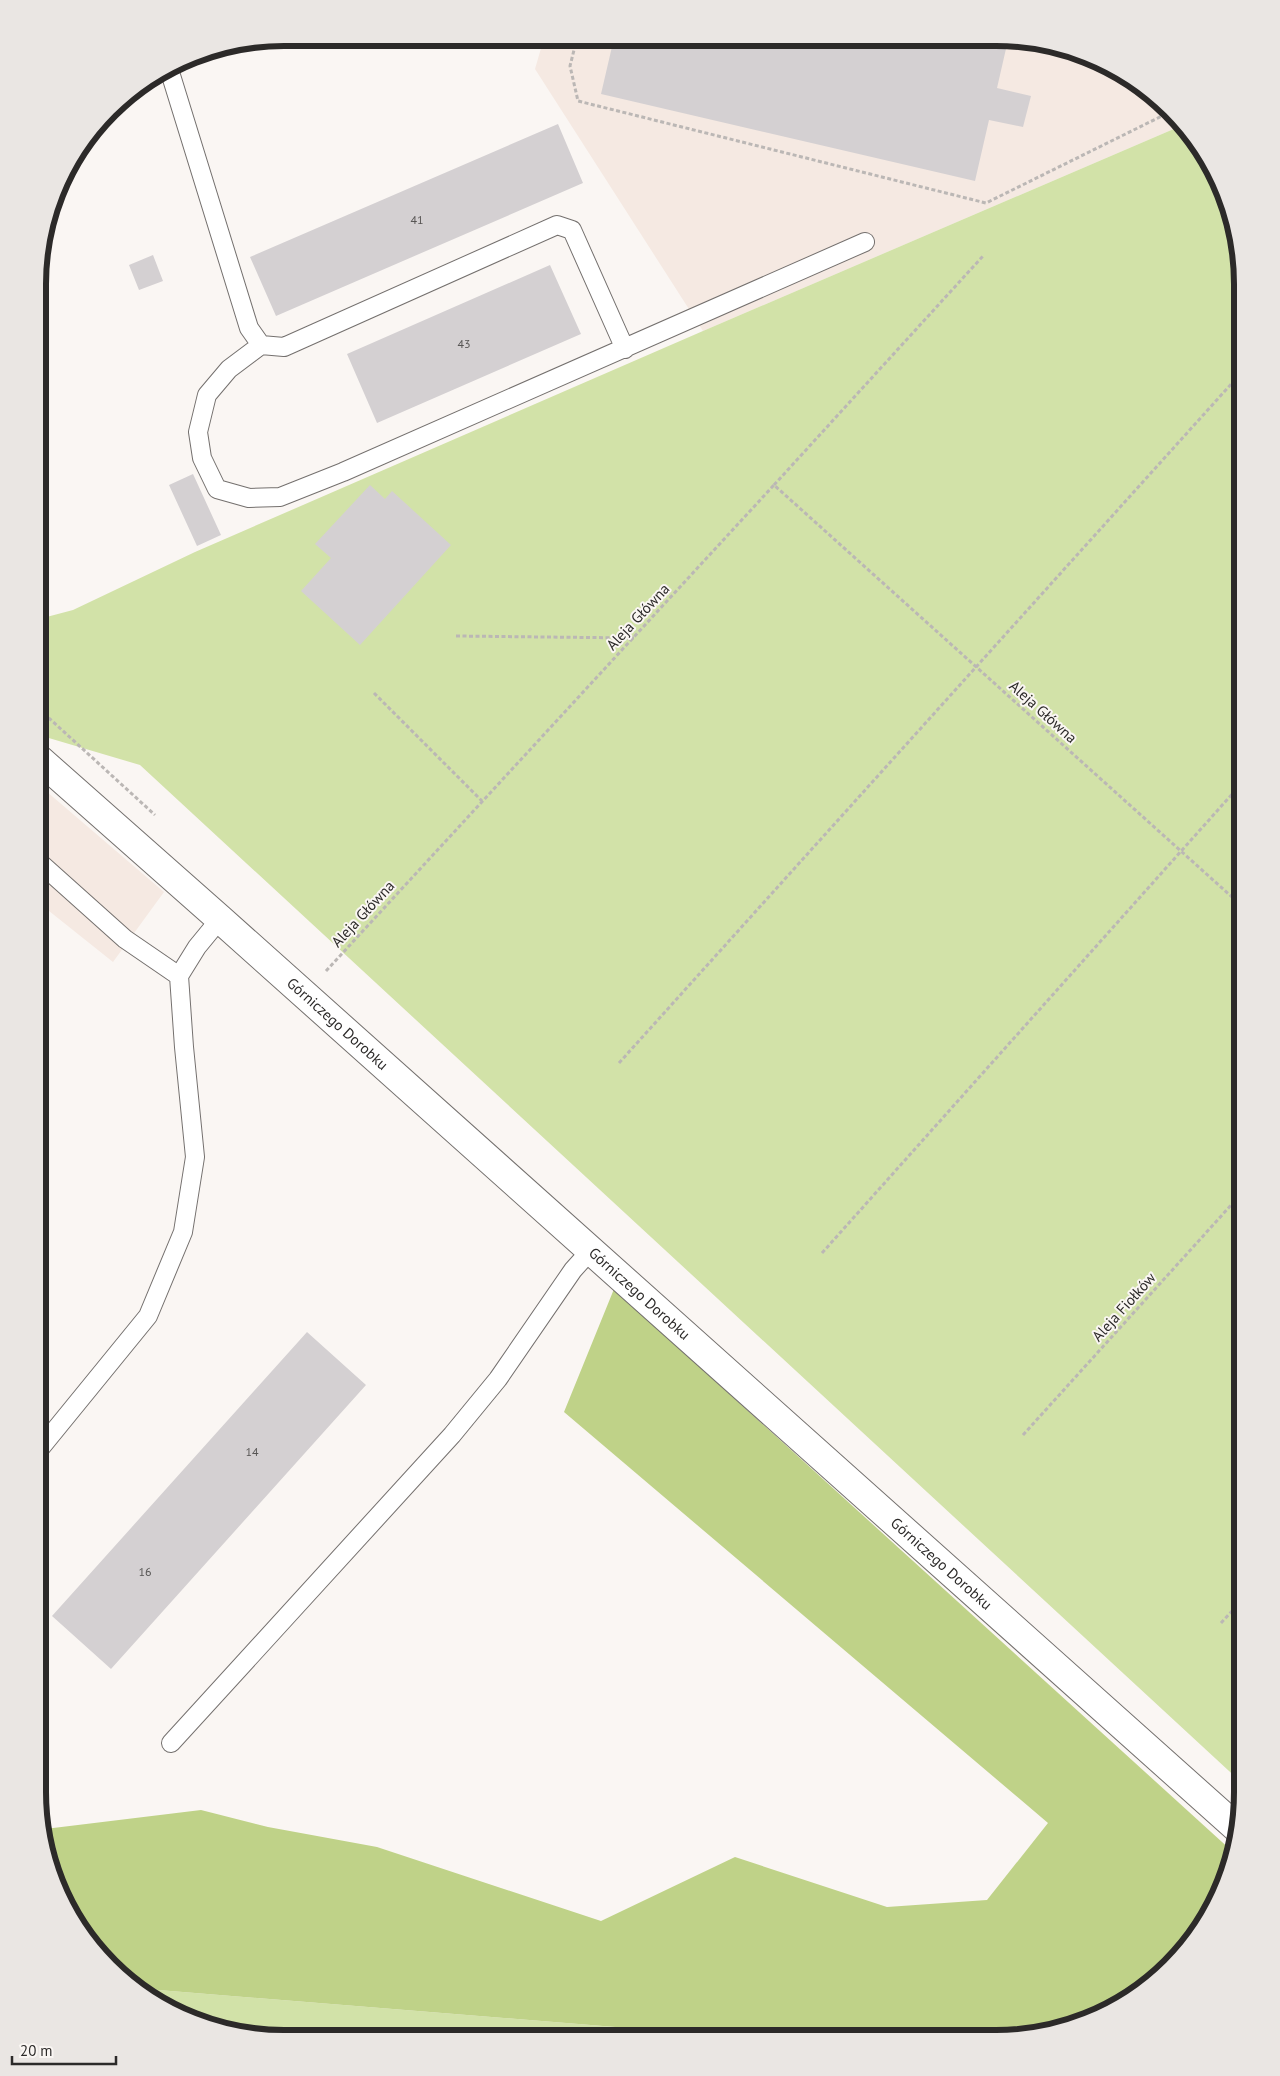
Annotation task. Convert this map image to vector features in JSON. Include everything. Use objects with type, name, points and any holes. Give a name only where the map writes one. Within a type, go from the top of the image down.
[{"type":"street","name":"Górniczego Dorobku","points":[[46,765],[591,1250],[1232,1824]]},
{"type":"lane","points":[[171,75],[249,328],[260,345]]},
{"type":"lane","points":[[625,349],[572,230],[557,225],[284,347],[260,345],[229,369],[207,395],[198,432],[202,458],[217,489],[249,498],[280,497],[343,472],[625,349],[865,242]]},
{"type":"lane","points":[[46,868],[125,939],[179,976]]},
{"type":"lane","points":[[46,1441],[148,1316],[184,1232],[195,1157],[179,976],[197,947],[220,919]]},
{"type":"lane","points":[[171,1743],[452,1435],[498,1379],[573,1270],[591,1250]]},
{"type":"path","points":[[574,46],[570,66],[578,101],[986,203],[1163,115]]},
{"type":"path","points":[[774,485],[983,256]]},
{"type":"path","points":[[619,1064],[1234,381]]},
{"type":"path","name":"Aleja Główna","points":[[318,966],[325,972],[635,638],[774,485],[1234,899]]},
{"type":"path","points":[[456,636],[635,638]]},
{"type":"path","points":[[374,693],[482,801]]},
{"type":"path","points":[[46,715],[159,819]]},
{"type":"path","points":[[822,1253],[1234,792]]},
{"type":"path","name":"Aleja Fiołków","points":[[1023,1436],[1234,1202]]},
{"type":"path","points":[[1221,1623],[1234,1609]]},
{"type":"shaded area","points":[[542,46],[996,46],[1027,48],[1073,59],[1115,78],[1141,95],[1176,128],[703,331],[535,69]]},
{"type":"shaded area","points":[[46,791],[164,892],[113,962],[46,909]]},
{"type":"green space","points":[[1176,128],[1194,152],[1216,193],[1229,237],[1234,284],[1234,1776],[140,765],[46,737],[46,617],[73,610],[195,552]]},
{"type":"green space","points":[[614,1289],[1227,1847],[1216,1883],[1202,1911],[1175,1949],[1141,1981],[1115,1998],[1087,2012],[1043,2025],[996,2030],[651,2030],[151,1989],[127,1971],[95,1937],[78,1911],[59,1869],[49,1829],[201,1810],[268,1827],[377,1847],[601,1921],[735,1857],[887,1907],[987,1900],[1048,1823],[564,1412]]},
{"type":"green space","points":[[151,1989],[651,2030],[284,2030],[253,2028],[222,2022],[193,2012]]},
{"type":"building","points":[[612,46],[996,46],[1006,47],[997,88],[1031,96],[1023,127],[989,120],[975,181],[601,94]]},
{"type":"building","points":[[558,124],[583,183],[276,316],[250,257]]},
{"type":"building","points":[[153,255],[163,281],[139,290],[129,265]]},
{"type":"building","points":[[550,265],[581,334],[377,423],[347,354]]},
{"type":"building","points":[[193,474],[221,535],[197,546],[169,485]]},
{"type":"building","points":[[370,485],[385,499],[392,491],[451,545],[360,645],[301,591],[331,558],[315,544]]},
{"type":"building","points":[[307,1332],[366,1385],[111,1669],[52,1616]]}]
